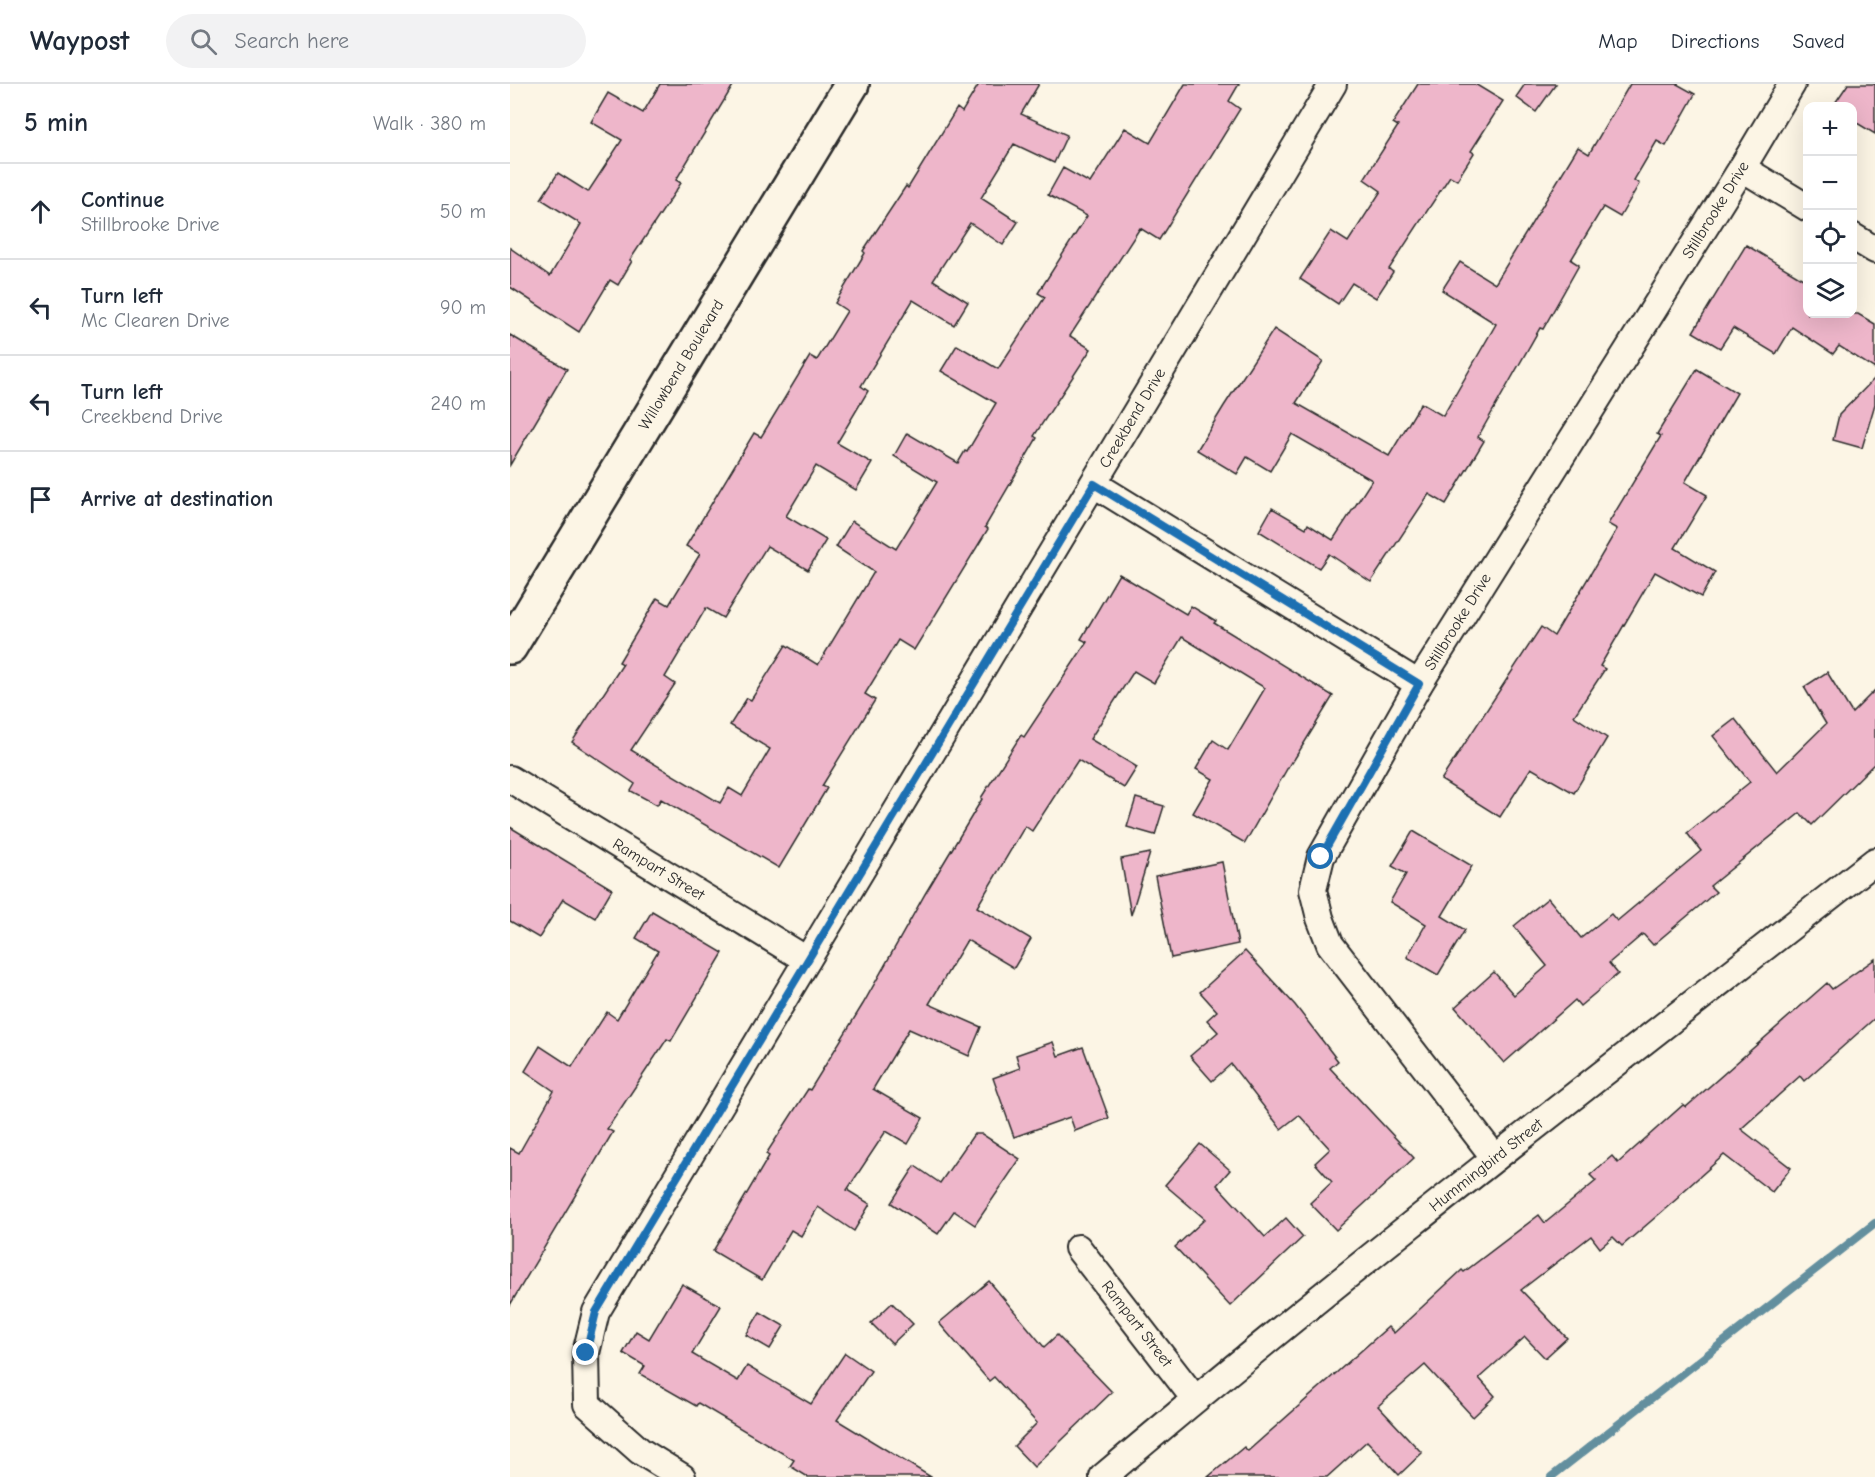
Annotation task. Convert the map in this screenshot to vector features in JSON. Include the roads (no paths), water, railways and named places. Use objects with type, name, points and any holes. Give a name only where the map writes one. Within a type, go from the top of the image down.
[{"type":"main road","name":"Willowbend Boulevard","points":[[510,647],[852,84]]},
{"type":"street","name":"Creekbend Drive","points":[[682,1477],[640,1451],[587,1404],[586,1353],[596,1312],[1333,84]]},
{"type":"street","name":"Stillbrooke Drive","points":[[1495,1158],[1330,944],[1313,890],[1321,857],[1419,684],[1742,168],[1792,84]]},
{"type":"street","points":[[1742,168],[1803,205]]},
{"type":"street","points":[[1857,239],[1875,250]]},
{"type":"street","points":[[1094,484],[1419,684]]},
{"type":"street","name":"Rampart Street","points":[[510,779],[807,960]]},
{"type":"street","name":"Hummingbird Street","points":[[1103,1477],[1195,1399],[1495,1158],[1875,861]]},
{"type":"street","name":"Rampart Street","points":[[1078,1248],[1195,1399]]},
{"type":"waterway","points":[[1551,1477],[1875,1223]]}]
